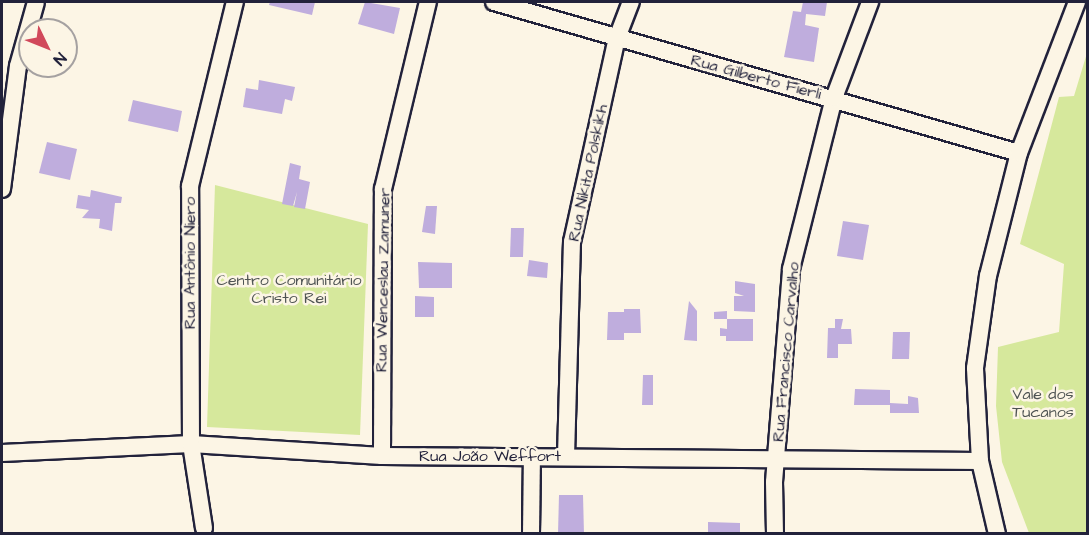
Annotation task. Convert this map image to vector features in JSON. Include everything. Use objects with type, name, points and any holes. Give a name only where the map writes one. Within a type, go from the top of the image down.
[{"type":"street","points":[[2,189],[18,66],[36,2]]},
{"type":"street","name":"Rua Antônio Niero","points":[[204,528],[191,444],[190,186],[234,2]]},
{"type":"street","name":"Rua Wenceslau Zamuner","points":[[382,456],[383,189],[428,2]]},
{"type":"street","name":"Rua Gilberto Fierli","points":[[494,2],[1019,153]]},
{"type":"street","name":"Rua Nikita Polskikh","points":[[566,456],[572,242],[617,38],[631,2]]},
{"type":"street","name":"Rua Francisco Carvalho","points":[[775,534],[776,461],[791,269],[834,98],[870,2]]},
{"type":"street","points":[[997,534],[980,461],[975,368],[988,276],[1019,153],[1077,2]]},
{"type":"street","name":"Rua João Weffort","points":[[2,453],[191,444],[382,456],[980,461]]},
{"type":"street","points":[[531,534],[532,456]]},
{"type":"green space","name":"Vale dos Tucanos","points":[[1087,53],[1087,533],[1029,533],[1002,462],[996,406],[998,347],[1059,332],[1064,264],[1020,244],[1059,97],[1074,96]]},
{"type":"green space","name":"Centro Comunitário Cristo Rei","points":[[215,185],[368,224],[360,435],[207,427]]},
{"type":"building","points":[[270,2],[315,2],[312,15],[269,5]]},
{"type":"building","points":[[365,2],[400,8],[394,34],[358,24]]},
{"type":"building","points":[[803,2],[827,2],[825,16],[806,14],[805,25],[819,28],[814,62],[784,57],[793,11],[801,12]]},
{"type":"building","points":[[259,80],[295,87],[292,101],[285,99],[282,114],[243,107],[246,88],[258,90]]},
{"type":"building","points":[[133,100],[182,111],[178,132],[128,121]]},
{"type":"building","points":[[47,142],[77,149],[70,180],[39,173]]},
{"type":"building","points":[[290,163],[301,166],[299,179],[310,182],[305,209],[294,207],[297,192],[293,206],[282,204]]},
{"type":"building","points":[[91,190],[122,197],[121,203],[115,203],[112,231],[99,228],[100,219],[82,218],[89,210],[76,208],[78,195],[90,197]]},
{"type":"building","points":[[426,206],[437,206],[435,234],[422,232]]},
{"type":"building","points":[[843,221],[869,225],[863,260],[837,256]]},
{"type":"building","points":[[511,228],[524,228],[523,257],[510,257]]},
{"type":"building","points":[[529,260],[548,263],[547,278],[527,276]]},
{"type":"building","points":[[418,262],[452,263],[452,288],[419,288]]},
{"type":"building","points":[[735,281],[755,284],[755,312],[734,311],[734,296],[744,296],[735,293]]},
{"type":"building","points":[[415,296],[434,297],[434,317],[415,317]]},
{"type":"building","points":[[689,301],[697,311],[697,341],[684,340]]},
{"type":"building","points":[[624,309],[640,309],[641,333],[624,333],[624,340],[607,340],[608,312],[624,312]]},
{"type":"building","points":[[727,311],[727,319],[714,319],[714,312]]},
{"type":"building","points":[[727,319],[753,319],[753,341],[726,341],[726,336],[720,336],[720,328],[727,329]]},
{"type":"building","points":[[835,319],[843,319],[841,329],[851,329],[852,344],[838,344],[838,358],[827,358],[828,328],[835,328]]},
{"type":"building","points":[[893,332],[910,332],[909,359],[892,359]]},
{"type":"building","points":[[643,375],[653,375],[653,405],[642,405]]},
{"type":"building","points":[[855,389],[890,390],[890,405],[854,405]]},
{"type":"building","points":[[908,396],[918,398],[919,413],[890,413],[890,403],[908,404]]},
{"type":"building","points":[[559,495],[583,495],[584,534],[558,534]]},
{"type":"building","points":[[708,522],[740,523],[740,534],[708,534]]}]
